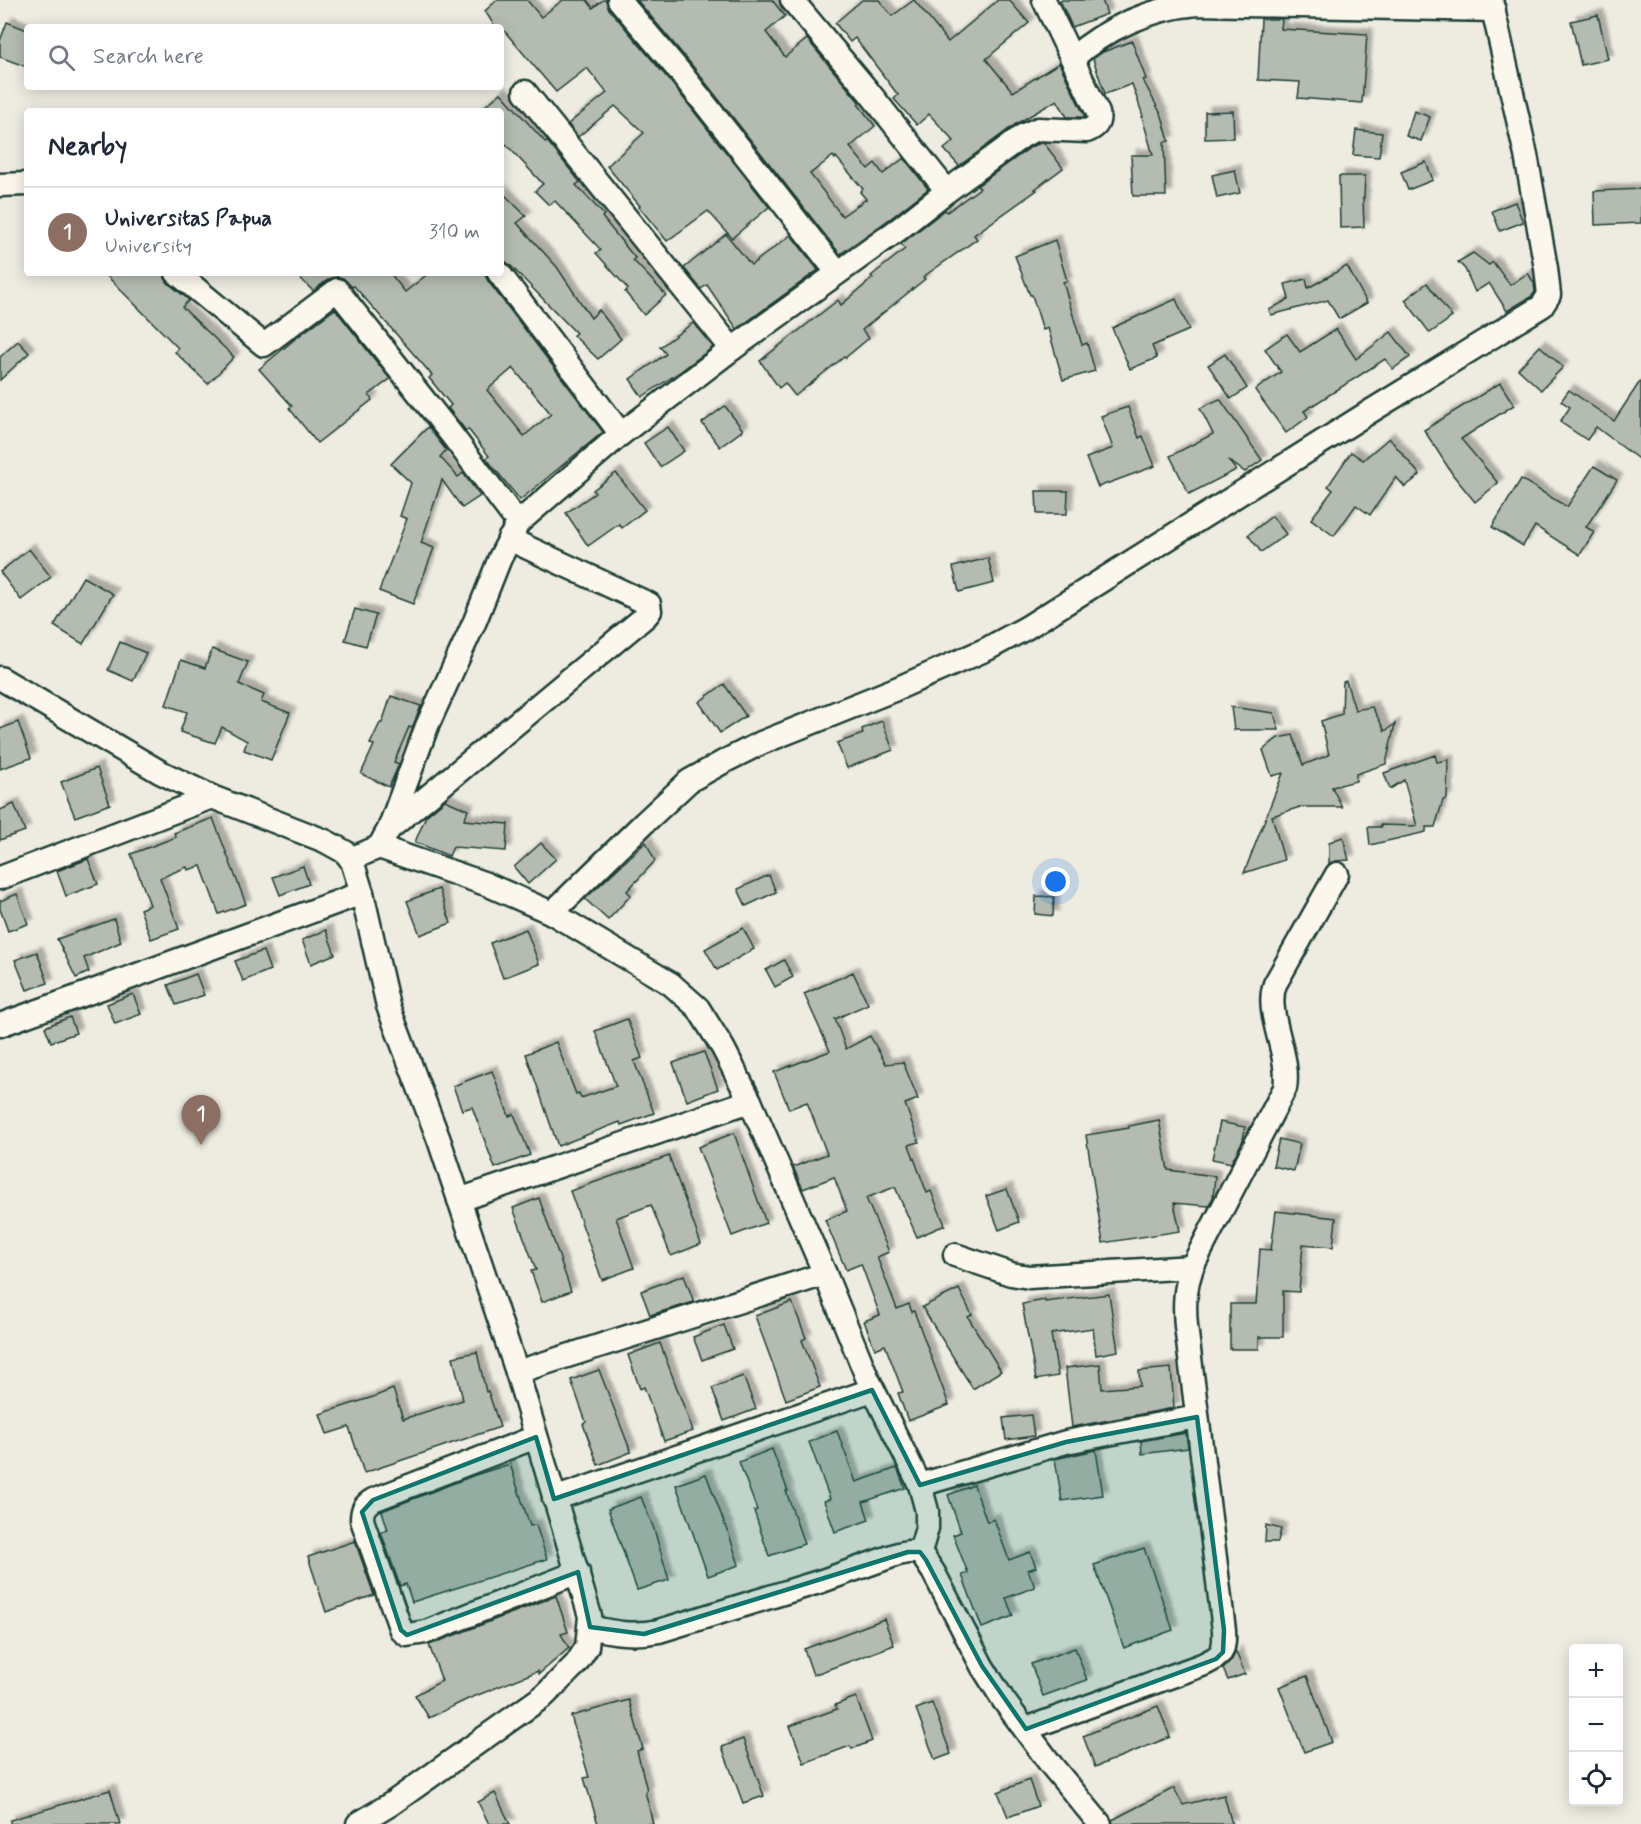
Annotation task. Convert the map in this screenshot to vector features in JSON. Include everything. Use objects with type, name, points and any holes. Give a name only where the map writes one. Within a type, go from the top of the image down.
[{"type":"street","points":[[619,0],[680,72],[837,272]]},
{"type":"street","points":[[792,0],[947,191]]},
{"type":"street","points":[[384,838],[427,726],[513,531],[621,434],[732,349],[1031,131],[1045,129],[1087,131],[1097,124],[1098,113],[1052,21],[1044,0]]},
{"type":"street","points":[[552,913],[689,781],[761,743],[896,689],[997,644],[1026,628],[1360,417],[1542,306],[1549,295],[1526,155],[1492,5],[1181,5],[1146,15],[1110,31],[1072,58]]},
{"type":"street","points":[[525,92],[732,349]]},
{"type":"street","points":[[0,185],[24,184]]},
{"type":"street","points":[[181,276],[264,345],[337,290],[451,435],[513,531],[649,604],[650,611],[646,616],[384,838],[352,861]]},
{"type":"street","points":[[501,276],[621,434]]},
{"type":"street","points":[[0,678],[160,772],[212,797],[325,841],[345,852],[352,861],[362,893],[388,1006],[439,1140],[517,1372],[590,1616],[587,1647],[576,1664],[545,1695],[391,1804],[358,1824]]},
{"type":"street","points":[[0,878],[212,797]]},
{"type":"street","points":[[384,838],[552,913],[671,984],[698,1008],[723,1048],[750,1101],[873,1390],[920,1485],[927,1511],[927,1528],[920,1552],[934,1573],[982,1666],[1004,1701],[1052,1766],[1100,1824]]},
{"type":"street","points":[[1026,1729],[1202,1665],[1216,1659],[1223,1652],[1224,1630],[1184,1304],[1186,1285],[1192,1267],[1284,1088],[1287,1076],[1272,993],[1337,874]]},
{"type":"street","points":[[0,1025],[362,893]]},
{"type":"street","points":[[459,1200],[750,1101]]},
{"type":"street","points":[[955,1255],[1011,1274],[1029,1277],[1192,1267]]},
{"type":"street","points":[[517,1372],[825,1274]]},
{"type":"street","points":[[554,1499],[873,1390]]},
{"type":"street","points":[[920,1485],[1066,1442],[1197,1417]]},
{"type":"street","points":[[536,1437],[373,1500],[366,1504],[362,1512],[362,1520],[401,1630],[407,1635],[426,1632],[578,1572]]},
{"type":"street","points":[[590,1627],[633,1635],[659,1631],[822,1581],[898,1554],[920,1552]]},
{"type":"highlighted area","points":[[872,1390],[920,1485],[1066,1442],[1197,1417],[1224,1630],[1223,1652],[1216,1659],[1026,1729],[982,1666],[920,1552],[908,1552],[644,1634],[590,1627],[578,1572],[407,1635],[401,1630],[362,1512],[373,1500],[536,1437],[554,1499]]},
{"type":"building","points":[[497,0],[527,0],[541,17],[563,0],[587,0],[593,8],[606,0],[609,9],[670,81],[769,207],[732,238],[708,211],[667,241],[607,166],[644,133],[615,106],[578,137],[568,124],[607,93],[587,68],[556,92],[504,31],[504,24],[493,24],[485,11]]},
{"type":"building","points":[[637,0],[772,0],[785,16],[766,32],[785,57],[807,39],[860,103],[858,104],[875,126],[850,147],[868,169],[875,163],[883,174],[904,158],[928,189],[840,254],[691,64]],"holes":[[[833,156],[835,159],[836,157],[863,189],[860,192],[866,199],[842,216],[810,174]]]},
{"type":"building","points":[[862,0],[879,0],[892,16],[914,0],[948,42],[998,0],[1009,0],[1029,23],[986,59],[1013,92],[1059,63],[1085,117],[1067,117],[1057,100],[1016,124],[959,166],[944,149],[954,141],[929,114],[917,125],[894,99],[898,95],[855,38],[850,42],[835,23]]},
{"type":"building","points":[[1060,0],[1102,0],[1107,14],[1072,27]]},
{"type":"building","points":[[1598,15],[1608,59],[1581,65],[1571,21]]},
{"type":"building","points":[[1261,19],[1282,19],[1281,29],[1367,34],[1362,103],[1298,98],[1300,82],[1258,80]]},
{"type":"building","points":[[7,22],[24,29],[24,66],[0,57],[0,41]]},
{"type":"building","points":[[1132,41],[1146,79],[1143,80],[1162,116],[1169,141],[1164,142],[1166,196],[1133,196],[1131,155],[1153,155],[1143,116],[1132,84],[1105,94],[1093,59],[1103,52]]},
{"type":"building","points":[[501,93],[546,143],[547,141],[580,182],[576,185],[604,215],[602,217],[635,258],[633,260],[666,295],[644,315],[625,292],[628,289],[596,253],[601,250],[555,201],[549,205],[535,191],[543,184],[504,142],[504,108],[483,108]]},
{"type":"building","points":[[1233,111],[1234,138],[1205,139],[1205,112]]},
{"type":"building","points":[[1414,111],[1430,117],[1421,141],[1406,136]]},
{"type":"building","points":[[1356,130],[1382,133],[1379,157],[1353,155]]},
{"type":"building","points":[[1044,143],[1063,168],[1035,189],[1037,190],[974,235],[977,239],[923,277],[925,279],[862,330],[869,338],[845,358],[795,396],[785,383],[779,388],[760,361],[838,300],[841,305],[873,278],[871,276],[905,249],[901,244],[945,210],[947,212],[980,188],[977,186],[1031,147]]},
{"type":"building","points":[[1426,162],[1433,180],[1408,190],[1401,172]]},
{"type":"building","points":[[1235,170],[1240,193],[1217,198],[1212,175]]},
{"type":"building","points":[[1339,176],[1365,176],[1364,227],[1340,228]]},
{"type":"building","points":[[1641,189],[1641,223],[1595,225],[1594,191]]},
{"type":"building","points":[[504,194],[526,216],[517,223],[557,267],[591,318],[599,310],[621,339],[598,359],[573,335],[576,333],[504,260]]},
{"type":"building","points":[[1515,202],[1523,222],[1500,231],[1492,211]]},
{"type":"building","points":[[726,234],[751,265],[791,235],[818,270],[737,329],[707,285],[701,289],[684,268]]},
{"type":"building","points":[[1055,240],[1067,281],[1063,282],[1082,345],[1087,343],[1095,371],[1063,380],[1048,328],[1043,330],[1032,295],[1030,295],[1015,256]]},
{"type":"building","points":[[1473,253],[1489,265],[1493,262],[1510,285],[1528,273],[1534,283],[1535,292],[1507,311],[1489,283],[1475,292],[1465,269],[1458,262]]},
{"type":"building","points":[[1347,266],[1367,303],[1339,319],[1328,300],[1271,315],[1269,310],[1289,299],[1285,284],[1306,279],[1308,288]]},
{"type":"building","points":[[107,276],[165,276],[168,283],[189,300],[182,307],[234,357],[208,384],[175,352],[178,348]]},
{"type":"building","points":[[298,276],[392,276],[405,292],[425,276],[486,276],[603,432],[520,500],[486,458],[489,456],[468,429],[466,431],[448,408],[451,405],[429,378],[432,375],[354,286],[352,287],[343,278],[329,279],[313,291]],"holes":[[[513,368],[551,414],[524,436],[487,390]]]},
{"type":"building","points":[[1427,283],[1452,317],[1430,333],[1405,300]]},
{"type":"building","points":[[1176,299],[1189,330],[1152,346],[1157,358],[1130,369],[1112,328]]},
{"type":"building","points":[[335,309],[390,379],[369,395],[372,400],[317,443],[289,408],[292,406],[259,369]]},
{"type":"building","points":[[693,323],[713,347],[642,397],[630,379],[666,354],[660,347]]},
{"type":"building","points":[[1336,329],[1356,359],[1391,332],[1410,357],[1393,369],[1385,359],[1304,411],[1308,417],[1286,433],[1255,390],[1281,372],[1265,349],[1287,334],[1300,352]]},
{"type":"building","points":[[18,341],[29,353],[0,380],[0,357]]},
{"type":"building","points":[[1540,346],[1563,367],[1541,390],[1518,369]]},
{"type":"building","points":[[1225,354],[1247,388],[1231,399],[1208,365]]},
{"type":"building","points":[[1641,380],[1641,461],[1596,427],[1587,440],[1560,422],[1570,407],[1561,401],[1569,390],[1614,421]]},
{"type":"building","points":[[1500,383],[1514,405],[1461,439],[1498,483],[1475,502],[1453,475],[1424,430]]},
{"type":"building","points":[[1220,399],[1262,460],[1245,472],[1228,460],[1236,470],[1189,494],[1170,456],[1213,434],[1200,408]]},
{"type":"building","points":[[725,406],[743,430],[720,447],[702,423]]},
{"type":"building","points":[[1128,407],[1139,438],[1143,436],[1155,466],[1098,487],[1086,458],[1113,448],[1101,416]]},
{"type":"building","points":[[428,427],[446,450],[440,457],[458,477],[463,473],[480,496],[462,508],[442,480],[421,543],[434,548],[413,604],[379,591],[407,519],[400,516],[411,483],[391,464]]},
{"type":"building","points":[[668,427],[684,451],[660,467],[644,443]]},
{"type":"building","points":[[1389,438],[1420,475],[1405,487],[1396,477],[1370,515],[1356,505],[1334,536],[1311,519],[1333,490],[1328,486],[1351,452],[1363,460]]},
{"type":"building","points":[[1594,466],[1617,480],[1586,527],[1594,532],[1580,555],[1535,526],[1523,546],[1492,527],[1521,479],[1567,507]]},
{"type":"building","points":[[616,473],[645,510],[622,528],[619,524],[588,546],[566,513],[595,493],[593,490]]},
{"type":"building","points":[[1036,491],[1068,491],[1067,514],[1037,514]]},
{"type":"building","points":[[1272,516],[1286,534],[1261,552],[1248,535]]},
{"type":"building","points":[[29,549],[51,577],[21,600],[0,572]]},
{"type":"building","points":[[988,558],[994,583],[959,592],[953,567]]},
{"type":"building","points":[[83,577],[113,594],[83,644],[54,626]]},
{"type":"building","points":[[355,609],[376,615],[366,646],[345,640]]},
{"type":"building","points":[[120,642],[146,653],[133,681],[108,670]]},
{"type":"building","points":[[212,649],[248,662],[239,684],[264,695],[261,702],[290,713],[271,760],[244,750],[247,741],[222,727],[215,743],[180,732],[187,712],[166,705],[181,660],[205,668]]},
{"type":"building","points":[[1346,681],[1355,710],[1372,707],[1385,731],[1395,724],[1386,764],[1356,774],[1356,781],[1332,787],[1342,807],[1300,807],[1272,816],[1284,860],[1244,873],[1283,773],[1272,776],[1263,750],[1278,738],[1293,735],[1303,765],[1329,755],[1321,721],[1342,714],[1343,682]]},
{"type":"building","points":[[724,684],[746,716],[720,733],[699,702]]},
{"type":"building","points":[[391,696],[421,706],[394,762],[399,764],[389,787],[361,774],[374,745],[370,744],[382,723]]},
{"type":"building","points":[[1231,707],[1274,713],[1279,730],[1234,730]]},
{"type":"building","points":[[882,721],[893,750],[847,768],[837,743],[863,734],[862,729]]},
{"type":"building","points":[[18,722],[31,758],[0,769],[0,729]]},
{"type":"building","points":[[1435,755],[1437,762],[1448,760],[1447,799],[1443,800],[1435,827],[1426,827],[1426,832],[1370,845],[1368,827],[1417,826],[1404,780],[1390,789],[1384,773]]},
{"type":"building","points":[[97,768],[110,804],[75,817],[61,782]]},
{"type":"building","points":[[445,800],[468,810],[464,820],[508,824],[506,851],[453,847],[449,856],[415,842],[426,816]]},
{"type":"building","points":[[14,804],[25,831],[0,840],[0,810]]},
{"type":"building","points":[[213,818],[246,904],[219,914],[201,866],[188,870],[187,867],[160,878],[179,929],[151,939],[140,909],[150,905],[131,854],[176,837],[174,833]]},
{"type":"building","points":[[1343,837],[1349,860],[1329,863],[1329,842]]},
{"type":"building","points":[[646,842],[655,861],[627,891],[631,895],[608,920],[585,899]]},
{"type":"building","points":[[541,843],[556,859],[528,884],[514,867]]},
{"type":"building","points":[[88,859],[98,884],[66,896],[57,871]]},
{"type":"building","points":[[303,866],[309,884],[280,895],[273,877]]},
{"type":"building","points":[[769,875],[776,892],[746,906],[738,889]]},
{"type":"building","points":[[439,889],[451,923],[420,935],[407,901]]},
{"type":"building","points":[[17,894],[28,924],[8,931],[0,909],[0,901]]},
{"type":"building","points":[[1036,896],[1054,897],[1053,916],[1035,914]]},
{"type":"building","points":[[114,919],[121,942],[84,958],[89,972],[76,978],[57,939]]},
{"type":"building","points":[[743,928],[754,949],[717,970],[705,949]]},
{"type":"building","points":[[526,929],[539,964],[503,978],[490,943]]},
{"type":"building","points":[[326,930],[335,954],[311,964],[302,940]]},
{"type":"building","points":[[263,951],[270,970],[243,981],[235,961]]},
{"type":"building","points":[[37,952],[48,983],[27,990],[15,960]]},
{"type":"building","points":[[784,960],[793,977],[775,987],[766,970]]},
{"type":"building","points":[[853,972],[868,1004],[835,1019],[846,1049],[870,1036],[886,1064],[903,1062],[918,1099],[905,1104],[919,1142],[909,1145],[927,1193],[931,1191],[945,1225],[917,1237],[895,1187],[866,1198],[889,1252],[877,1257],[897,1309],[909,1304],[912,1312],[914,1311],[949,1405],[908,1421],[898,1393],[903,1392],[885,1345],[875,1349],[864,1321],[880,1315],[861,1264],[846,1270],[825,1220],[847,1211],[834,1177],[803,1189],[793,1167],[827,1154],[807,1102],[789,1109],[774,1072],[830,1051],[804,994]]},
{"type":"building","points":[[196,974],[204,995],[176,1005],[168,985]]},
{"type":"building","points":[[133,994],[141,1014],[115,1024],[107,1004]]},
{"type":"building","points":[[70,1017],[76,1033],[51,1042],[45,1027]]},
{"type":"building","points":[[627,1019],[642,1058],[634,1061],[654,1113],[621,1125],[620,1122],[558,1146],[526,1054],[556,1042],[576,1094],[579,1093],[581,1098],[616,1086],[595,1031]]},
{"type":"building","points":[[704,1052],[718,1089],[687,1101],[673,1063]]},
{"type":"building","points":[[492,1071],[509,1116],[514,1114],[530,1155],[495,1168],[472,1107],[462,1110],[453,1086]]},
{"type":"building","points":[[1159,1120],[1168,1170],[1215,1176],[1213,1198],[1208,1206],[1174,1203],[1180,1231],[1103,1243],[1086,1135]]},
{"type":"building","points":[[1220,1122],[1245,1127],[1243,1140],[1231,1163],[1212,1159]]},
{"type":"building","points":[[734,1133],[766,1223],[732,1236],[698,1147]]},
{"type":"building","points":[[1279,1139],[1300,1144],[1294,1171],[1273,1166]]},
{"type":"building","points":[[669,1156],[701,1244],[671,1256],[651,1205],[616,1218],[634,1268],[602,1280],[570,1191]]},
{"type":"building","points":[[1007,1189],[1019,1222],[999,1230],[986,1196]]},
{"type":"building","points":[[539,1198],[571,1291],[542,1302],[531,1271],[536,1270],[513,1208]]},
{"type":"building","points":[[1276,1211],[1336,1218],[1333,1247],[1303,1244],[1299,1292],[1283,1291],[1283,1337],[1259,1337],[1259,1349],[1230,1349],[1230,1304],[1256,1304],[1260,1249],[1271,1250]]},
{"type":"building","points":[[684,1275],[694,1302],[650,1315],[641,1291]]},
{"type":"building","points":[[959,1289],[972,1315],[968,1317],[1001,1371],[973,1389],[922,1307]]},
{"type":"building","points":[[1109,1294],[1118,1351],[1096,1355],[1093,1328],[1051,1334],[1058,1376],[1036,1380],[1022,1304]]},
{"type":"building","points":[[792,1302],[806,1338],[802,1340],[820,1387],[786,1400],[755,1316]]},
{"type":"building","points":[[724,1325],[733,1349],[702,1360],[693,1337]]},
{"type":"building","points":[[660,1343],[693,1431],[664,1441],[644,1387],[640,1389],[628,1355]]},
{"type":"building","points":[[477,1352],[486,1392],[488,1391],[500,1427],[364,1473],[349,1427],[327,1434],[320,1414],[393,1389],[403,1419],[463,1400],[453,1357]]},
{"type":"building","points":[[1100,1364],[1102,1389],[1140,1386],[1139,1371],[1171,1368],[1174,1408],[1072,1427],[1065,1368]]},
{"type":"building","points":[[599,1370],[631,1452],[598,1465],[583,1424],[586,1422],[571,1380]]},
{"type":"building","points":[[743,1376],[756,1409],[724,1421],[712,1388]]},
{"type":"building","points":[[1031,1415],[1034,1436],[1006,1440],[1003,1418]]},
{"type":"building","points":[[837,1431],[856,1482],[897,1468],[905,1488],[863,1502],[869,1520],[835,1532],[824,1501],[830,1499],[809,1442]]},
{"type":"building","points":[[1186,1433],[1188,1448],[1142,1454],[1141,1441]]},
{"type":"building","points":[[772,1449],[804,1544],[769,1556],[754,1511],[757,1510],[739,1462]]},
{"type":"building","points":[[1096,1450],[1103,1495],[1062,1501],[1055,1459]]},
{"type":"building","points":[[510,1464],[530,1526],[536,1525],[547,1559],[412,1602],[406,1584],[400,1586],[381,1532],[388,1530],[382,1511]]},
{"type":"building","points":[[706,1474],[739,1565],[708,1576],[676,1485]]},
{"type":"building","points":[[974,1485],[987,1522],[994,1519],[1009,1560],[1030,1552],[1036,1567],[1028,1570],[1035,1587],[1006,1598],[1013,1616],[982,1628],[962,1575],[968,1573],[953,1535],[961,1532],[948,1495]]},
{"type":"building","points":[[641,1497],[654,1529],[669,1580],[637,1590],[608,1509]]},
{"type":"building","points":[[1266,1525],[1281,1529],[1278,1542],[1265,1542]]},
{"type":"building","points":[[355,1541],[374,1595],[326,1612],[308,1557]]},
{"type":"building","points":[[1144,1548],[1173,1630],[1124,1648],[1094,1565]]},
{"type":"building","points":[[556,1596],[568,1632],[561,1634],[569,1648],[539,1674],[538,1671],[468,1699],[429,1718],[415,1695],[442,1681],[429,1645]]},
{"type":"building","points":[[884,1619],[894,1645],[813,1675],[804,1649]]},
{"type":"building","points":[[1075,1648],[1087,1680],[1043,1696],[1031,1664]]},
{"type":"building","points":[[1236,1652],[1245,1674],[1228,1680],[1223,1669]]},
{"type":"building","points":[[1307,1676],[1332,1742],[1304,1752],[1279,1687]]},
{"type":"building","points":[[856,1697],[872,1741],[852,1749],[850,1746],[804,1763],[790,1726],[837,1709],[835,1705]]},
{"type":"building","points":[[629,1700],[643,1749],[637,1751],[653,1824],[598,1824],[584,1778],[589,1777],[571,1716]]},
{"type":"building","points":[[932,1703],[951,1754],[935,1760],[916,1709]]},
{"type":"building","points":[[1158,1706],[1170,1737],[1095,1767],[1083,1736]]},
{"type":"building","points":[[743,1739],[764,1796],[743,1803],[722,1747]]},
{"type":"building","points":[[1029,1780],[1038,1806],[1008,1817],[998,1792]]},
{"type":"building","points":[[1174,1788],[1183,1805],[1224,1795],[1232,1824],[1113,1824],[1112,1820]]},
{"type":"building","points":[[110,1790],[120,1824],[10,1824],[10,1820]]},
{"type":"building","points":[[495,1793],[510,1824],[489,1824],[478,1802]]},
{"type":"place","name":"Universitas Papua","points":[[201,1145]]}]
